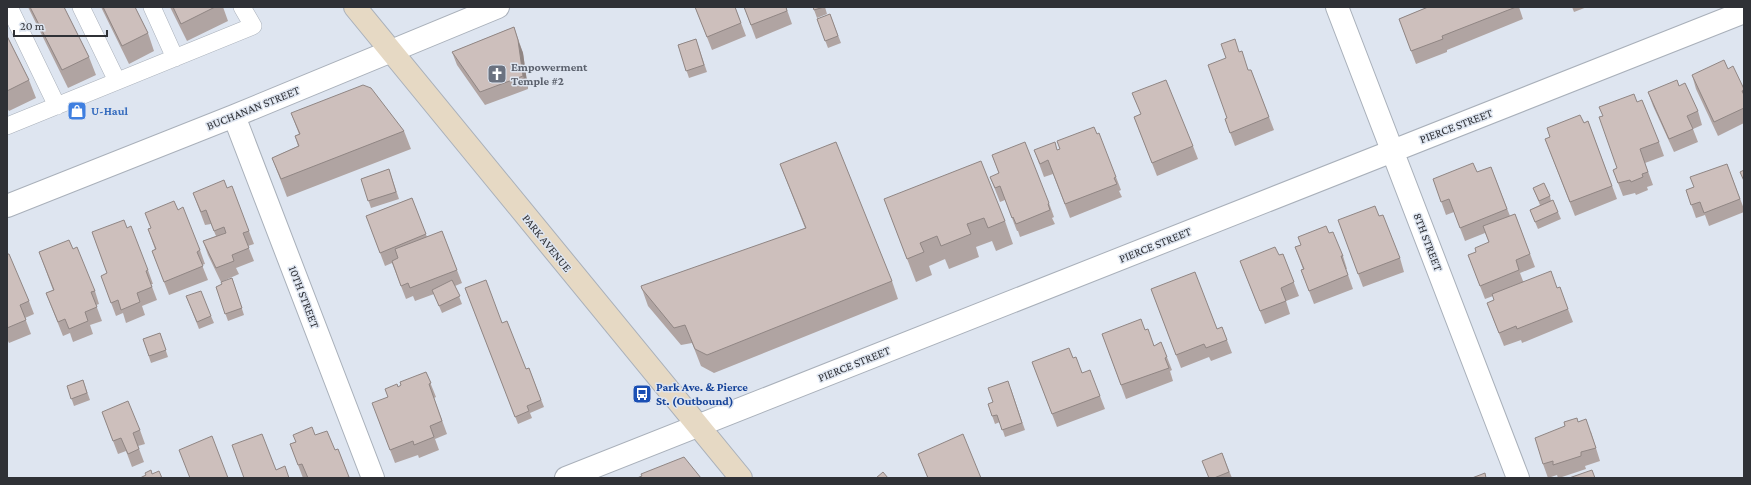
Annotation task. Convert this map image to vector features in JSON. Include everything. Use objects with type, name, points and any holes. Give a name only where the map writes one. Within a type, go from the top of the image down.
[{"type":"main road","name":"PARK AVENUE","points":[[355,7],[741,478]]},
{"type":"street","name":"BUCHANAN STREET","points":[[7,206],[234,116],[498,7]]},
{"type":"street","name":"8TH STREET","points":[[1337,7],[1518,478]]},
{"type":"street","name":"PIERCE STREET","points":[[566,478],[1744,12]]},
{"type":"street","name":"10TH STREET","points":[[234,116],[373,478]]},
{"type":"lane","points":[[9,7],[57,106]]},
{"type":"lane","points":[[81,7],[117,81]]},
{"type":"lane","points":[[152,7],[175,58]]},
{"type":"lane","points":[[7,126],[253,26],[242,7]]},
{"type":"building","points":[[30,7],[64,7],[89,57],[62,70]]},
{"type":"building","points":[[103,7],[135,7],[148,33],[122,46]]},
{"type":"building","points":[[173,7],[215,7],[181,24]]},
{"type":"building","points":[[695,7],[735,7],[741,23],[707,37]]},
{"type":"building","points":[[744,7],[786,7],[787,11],[751,25]]},
{"type":"building","points":[[813,7],[824,7],[814,10]]},
{"type":"building","points":[[1428,7],[1516,7],[1442,36],[1443,39],[1411,51],[1399,19]]},
{"type":"building","points":[[830,14],[838,36],[825,41],[817,19]]},
{"type":"building","points":[[514,27],[518,40],[523,76],[480,92],[452,52]]},
{"type":"building","points":[[7,36],[29,80],[7,91]]},
{"type":"building","points":[[696,39],[704,65],[686,71],[678,45]]},
{"type":"building","points":[[1235,39],[1239,52],[1242,51],[1248,70],[1251,70],[1269,117],[1230,133],[1225,119],[1227,118],[1208,65],[1226,58],[1221,44]]},
{"type":"building","points":[[1724,60],[1728,69],[1733,66],[1744,89],[1742,91],[1744,95],[1744,108],[1714,122],[1692,75]]},
{"type":"building","points":[[1166,80],[1193,146],[1152,163],[1134,117],[1141,114],[1132,93]]},
{"type":"building","points":[[1677,80],[1679,86],[1685,83],[1698,111],[1687,116],[1693,129],[1669,139],[1648,92]]},
{"type":"building","points":[[363,85],[371,88],[404,131],[281,179],[272,158],[299,146],[295,136],[300,134],[291,113]]},
{"type":"building","points":[[1634,94],[1637,102],[1642,100],[1659,142],[1640,149],[1648,172],[1642,174],[1643,177],[1631,182],[1630,180],[1618,183],[1613,170],[1617,168],[1599,117],[1603,116],[1599,107]]},
{"type":"building","points":[[1580,115],[1584,123],[1588,121],[1612,186],[1570,202],[1545,139],[1550,137],[1547,128]]},
{"type":"building","points":[[1094,127],[1097,134],[1099,133],[1116,177],[1114,178],[1117,184],[1065,204],[1048,160],[1040,164],[1034,150],[1055,142],[1057,150],[1060,149],[1057,141]]},
{"type":"building","points":[[836,142],[892,281],[707,355],[695,349],[685,325],[674,328],[641,286],[806,228],[780,164]]},
{"type":"building","points":[[1025,142],[1049,203],[1050,210],[1016,224],[1013,217],[1012,218],[1000,186],[995,188],[990,177],[999,173],[992,155]]},
{"type":"building","points":[[981,161],[1005,221],[988,228],[984,218],[967,224],[971,234],[941,246],[937,236],[920,243],[924,252],[907,259],[884,199]]},
{"type":"building","points":[[1473,163],[1477,172],[1491,167],[1507,209],[1460,228],[1449,199],[1441,202],[1433,179]]},
{"type":"building","points":[[1727,164],[1740,199],[1704,213],[1700,202],[1691,205],[1686,190],[1694,187],[1690,177]]},
{"type":"building","points":[[389,169],[396,192],[368,201],[361,179]]},
{"type":"building","points":[[1744,170],[1744,181],[1740,172]]},
{"type":"building","points":[[224,180],[227,188],[232,186],[249,231],[243,233],[249,248],[232,255],[234,261],[216,268],[203,241],[226,233],[224,227],[214,231],[206,210],[201,212],[193,193]]},
{"type":"building","points":[[1544,183],[1550,196],[1539,201],[1533,188]]},
{"type":"building","points":[[412,198],[426,234],[380,253],[366,216]]},
{"type":"building","points":[[1553,200],[1558,212],[1535,222],[1530,210]]},
{"type":"building","points":[[174,201],[178,210],[183,207],[200,250],[197,252],[203,266],[164,282],[152,251],[156,249],[148,229],[151,228],[145,213]]},
{"type":"building","points":[[1375,206],[1379,216],[1383,215],[1400,258],[1358,274],[1338,220]]},
{"type":"building","points":[[1515,214],[1530,254],[1516,260],[1519,270],[1480,286],[1468,255],[1476,252],[1475,248],[1489,242],[1483,226]]},
{"type":"building","points":[[124,220],[127,228],[131,226],[148,270],[146,271],[152,287],[137,293],[140,302],[121,310],[118,300],[111,303],[101,276],[107,273],[92,232]]},
{"type":"building","points":[[1326,226],[1329,233],[1333,232],[1343,256],[1341,256],[1348,275],[1309,291],[1301,270],[1304,269],[1295,247],[1301,245],[1298,237]]},
{"type":"building","points":[[442,231],[457,270],[410,288],[408,283],[401,286],[392,261],[398,258],[395,249]]},
{"type":"building","points":[[69,240],[73,249],[77,247],[95,291],[91,292],[97,307],[85,312],[88,321],[69,329],[65,319],[58,322],[46,293],[54,290],[39,252]]},
{"type":"building","points":[[1275,247],[1279,255],[1283,254],[1294,282],[1281,288],[1286,301],[1260,311],[1240,261]]},
{"type":"building","points":[[7,254],[9,254],[29,301],[20,305],[26,320],[7,328]]},
{"type":"building","points":[[1551,271],[1557,288],[1560,287],[1568,309],[1517,329],[1516,326],[1499,333],[1487,303],[1494,300],[1492,294]]},
{"type":"building","points":[[1195,272],[1217,329],[1222,327],[1227,340],[1206,348],[1204,344],[1176,355],[1151,289]]},
{"type":"building","points":[[232,278],[242,308],[225,314],[216,287],[222,284],[221,282]]},
{"type":"building","points":[[452,280],[460,296],[439,306],[432,290]]},
{"type":"building","points":[[486,280],[502,323],[507,321],[526,369],[529,368],[541,400],[527,406],[529,411],[515,417],[465,288]]},
{"type":"building","points":[[201,291],[211,316],[197,322],[186,296]]},
{"type":"building","points":[[1141,319],[1145,330],[1148,329],[1154,346],[1161,342],[1167,357],[1165,358],[1169,368],[1121,385],[1102,334]]},
{"type":"building","points":[[160,333],[166,350],[149,356],[143,339]]},
{"type":"building","points":[[1069,348],[1073,358],[1076,357],[1082,373],[1090,370],[1100,396],[1052,414],[1032,362]]},
{"type":"building","points":[[426,372],[431,383],[429,384],[442,421],[430,426],[434,437],[414,445],[413,441],[390,450],[372,403],[388,397],[385,389],[397,384],[398,387],[401,385],[400,382]]},
{"type":"building","points":[[83,380],[87,393],[71,399],[67,386]]},
{"type":"building","points":[[1008,381],[1022,423],[1002,430],[997,415],[992,416],[988,404],[993,402],[988,388]]},
{"type":"building","points":[[128,401],[140,430],[133,433],[139,449],[128,454],[121,438],[113,441],[102,412]]},
{"type":"building","points":[[1577,418],[1578,422],[1586,419],[1596,448],[1581,452],[1581,456],[1553,465],[1553,461],[1543,464],[1535,438],[1565,426],[1564,422]]},
{"type":"building","points":[[312,427],[315,435],[327,431],[335,450],[338,449],[349,477],[308,478],[302,464],[298,465],[290,444],[296,442],[293,435]]},
{"type":"building","points":[[262,434],[276,470],[285,466],[289,478],[244,478],[232,445]]},
{"type":"building","points":[[963,434],[981,478],[928,478],[918,454]]},
{"type":"building","points":[[212,436],[228,478],[190,478],[179,450]]},
{"type":"building","points":[[1222,453],[1229,472],[1214,478],[1209,478],[1202,461]]},
{"type":"building","points":[[684,457],[701,478],[637,478],[642,476],[641,474]]},
{"type":"building","points":[[151,470],[152,474],[159,471],[162,478],[140,478],[146,475],[145,473]]},
{"type":"building","points":[[1592,470],[1595,478],[1569,478]]},
{"type":"building","points":[[883,472],[888,478],[876,478]]},
{"type":"building","points":[[1485,473],[1486,478],[1472,478]]},
{"type":"place","name":"Empowerment Temple #2","points":[[497,74]]},
{"type":"place","name":"U-Haul","points":[[77,111]]},
{"type":"place","name":"Park Ave. & Pierce St. (Outbound)","points":[[642,394]]}]
